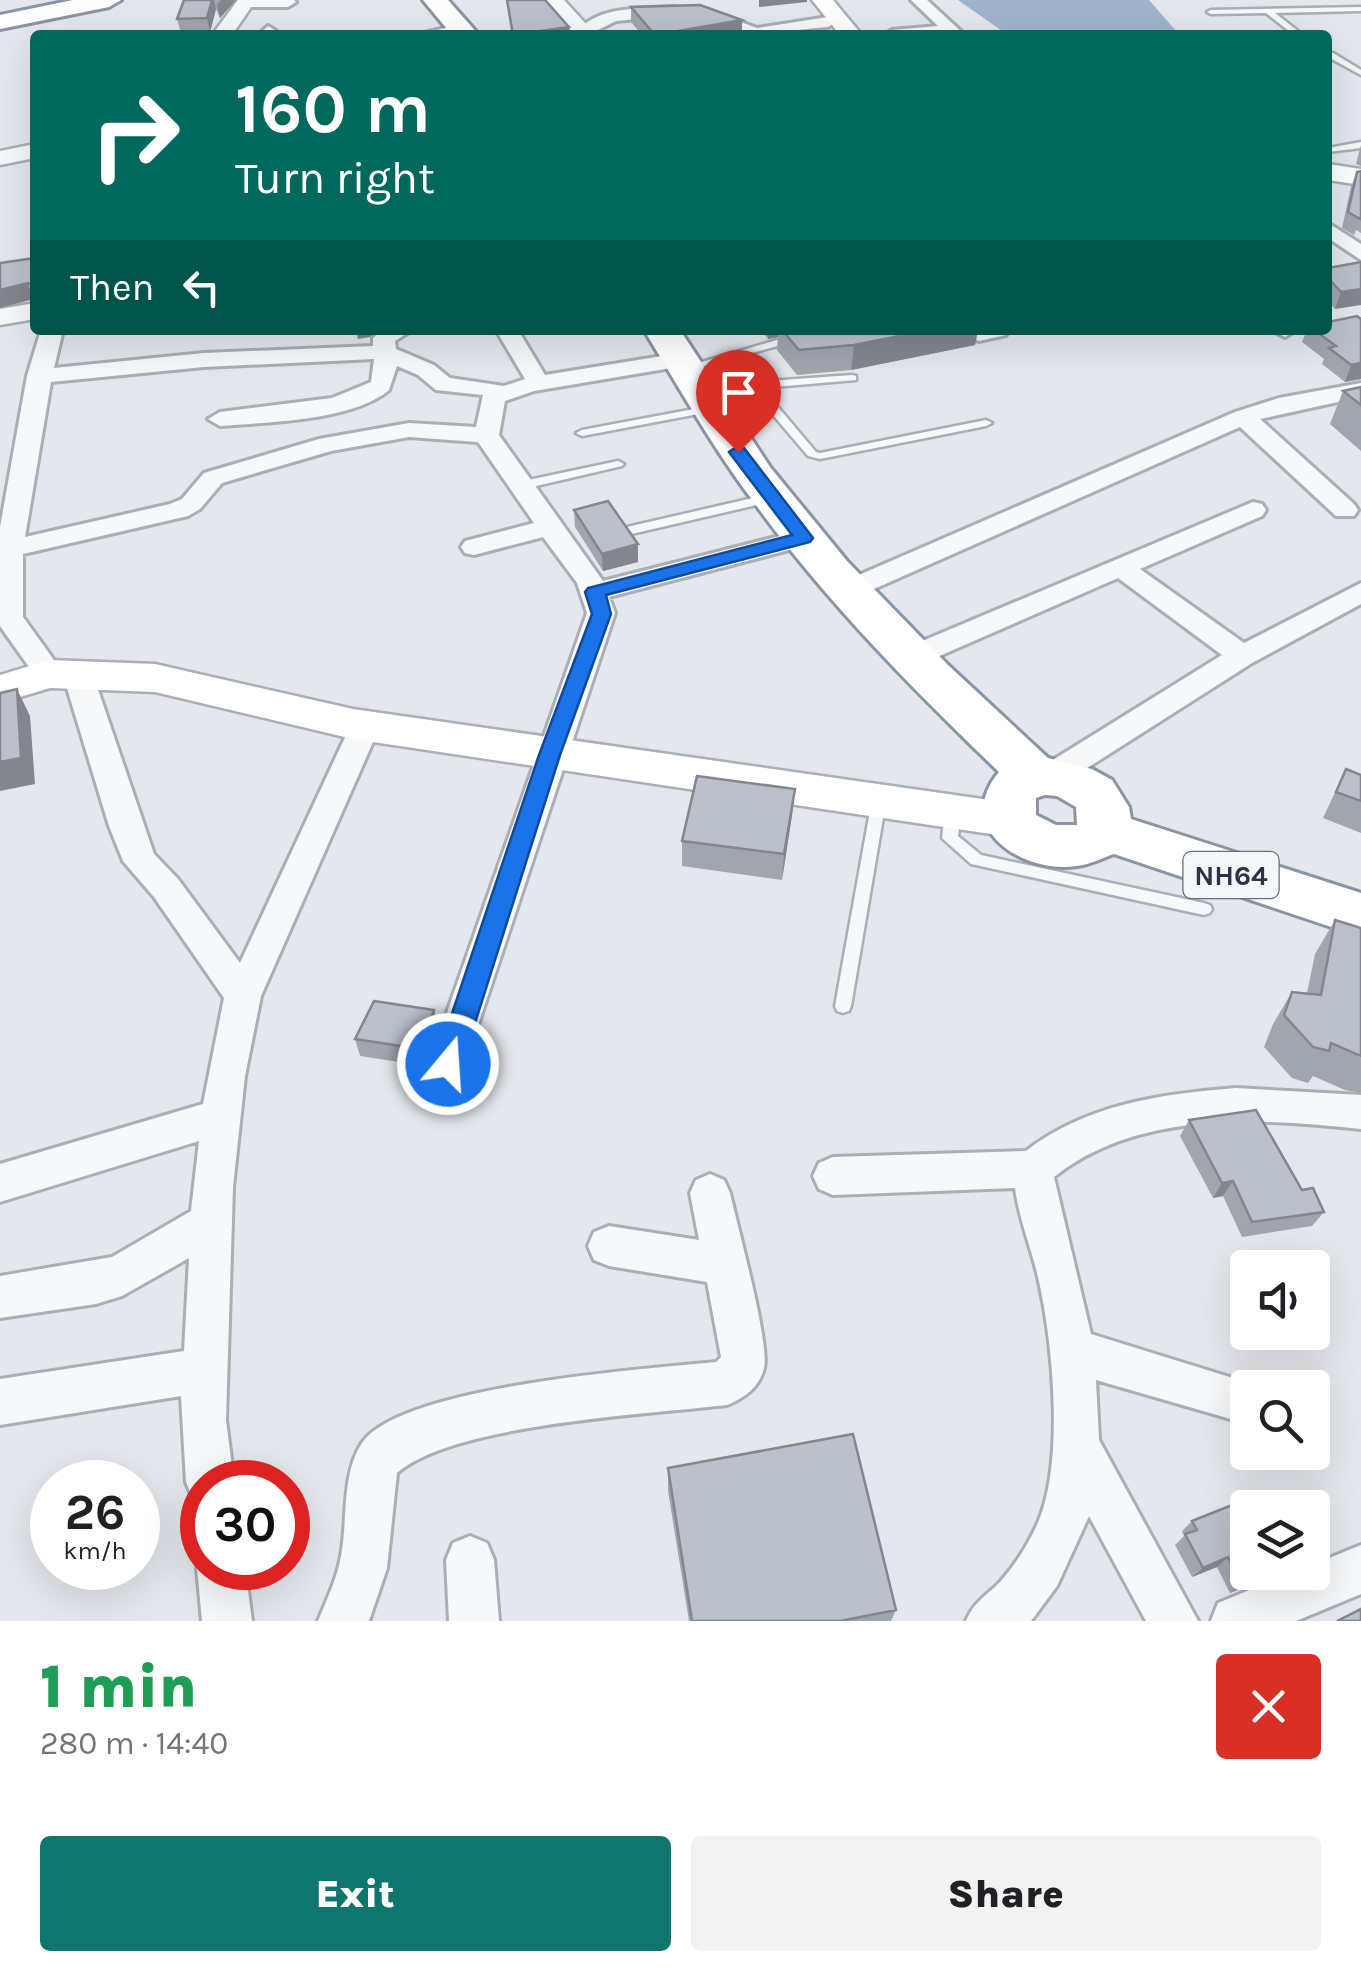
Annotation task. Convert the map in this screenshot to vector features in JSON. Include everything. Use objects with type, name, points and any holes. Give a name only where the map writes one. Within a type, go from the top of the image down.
[{"type":"highway","points":[[0,22],[109,0]]},
{"type":"highway","points":[[436,0],[462,30]]},
{"type":"highway","name":"NH64","points":[[706,377],[771,497],[803,538],[1033,791],[1034,840],[1084,844],[1361,888]]},
{"type":"highway","name":"NH64","points":[[1033,791],[1083,786],[1095,795],[1084,844]]},
{"type":"highway","name":"NH64","points":[[1084,844],[1361,915]]},
{"type":"main road","points":[[810,0],[828,14]]},
{"type":"main road","points":[[1332,172],[1361,176]]},
{"type":"main road","points":[[0,688],[38,659],[156,678],[366,726],[953,810],[1033,791]]},
{"type":"street","points":[[436,0],[444,0]]},
{"type":"street","points":[[554,0],[581,30]]},
{"type":"street","points":[[668,0],[676,10],[748,30]]},
{"type":"street","points":[[918,0],[951,30]]},
{"type":"street","points":[[226,30],[246,1],[288,2]]},
{"type":"street","points":[[587,30],[592,22],[609,18],[689,11]]},
{"type":"street","points":[[774,30],[828,14]]},
{"type":"street","points":[[0,158],[30,152]]},
{"type":"street","points":[[1332,234],[1355,260]]},
{"type":"street","points":[[0,317],[30,312]]},
{"type":"street","points":[[51,335],[8,473],[2,584],[9,617],[38,659],[140,861],[166,888],[243,996]]},
{"type":"street","points":[[220,419],[319,409],[374,392],[383,380],[384,338],[390,335]]},
{"type":"street","points":[[509,335],[539,384]]},
{"type":"street","points":[[39,376],[204,360],[385,352],[426,370],[444,385],[499,392],[539,384],[706,377]]},
{"type":"street","points":[[848,590],[1243,417],[1361,390]]},
{"type":"street","points":[[448,1064],[550,755],[602,614],[595,592],[487,435],[494,396],[499,392]]},
{"type":"street","points":[[1243,417],[1345,510]]},
{"type":"street","points":[[5,537],[179,510],[192,504],[213,478],[328,444],[409,430],[487,435]]},
{"type":"street","points":[[911,657],[1253,510]]},
{"type":"street","points":[[469,536],[543,519]]},
{"type":"street","points":[[595,592],[803,538]]},
{"type":"street","points":[[1120,567],[1242,656]]},
{"type":"street","points":[[1033,791],[1242,656],[1361,592]]},
{"type":"street","points":[[208,1460],[203,1420],[213,1221],[222,1116],[243,996],[366,726]]},
{"type":"street","points":[[1003,1618],[1031,1587],[1069,1502],[1074,1442],[1070,1350],[1061,1283],[1034,1188],[1034,1169],[1051,1151],[1100,1130],[1187,1109],[1262,1103],[1361,1112]]},
{"type":"street","points":[[0,1183],[222,1116]]},
{"type":"street","points":[[832,1176],[1034,1169]]},
{"type":"street","points":[[343,1621],[356,1598],[366,1561],[374,1468],[381,1452],[422,1430],[482,1414],[727,1382],[742,1367],[743,1354],[710,1193]]},
{"type":"street","points":[[0,1297],[96,1284],[122,1275],[213,1221]]},
{"type":"street","points":[[608,1246],[725,1264]]},
{"type":"street","points":[[1070,1350],[1230,1397]]},
{"type":"street","points":[[0,1402],[206,1370]]},
{"type":"street","points":[[1074,1442],[1173,1621]]},
{"type":"street","points":[[470,1560],[474,1621]]},
{"type":"street","points":[[1236,1621],[1361,1569]]},
{"type":"street","points":[[224,1590],[228,1621]]},
{"type":"lane","points":[[828,14],[836,0]]},
{"type":"lane","points":[[1211,12],[1361,9]]},
{"type":"lane","points":[[1268,11],[1293,30]]},
{"type":"lane","points":[[1332,56],[1361,73]]},
{"type":"lane","points":[[1332,149],[1361,145]]},
{"type":"lane","points":[[582,432],[777,343]]},
{"type":"lane","points":[[706,377],[852,378]]},
{"type":"lane","points":[[706,377],[820,456],[986,422]]},
{"type":"lane","points":[[519,486],[618,464]]},
{"type":"lane","points":[[628,531],[771,497]]},
{"type":"lane","points":[[843,1006],[879,800]]},
{"type":"lane","points":[[953,810],[950,838],[976,860],[1084,844],[1204,910]]},
{"type":"water","points":[[958,0],[1149,0],[1175,30],[1001,30]]},
{"type":"building","points":[[184,0],[212,0],[207,18],[177,19]]},
{"type":"building","points":[[507,0],[545,0],[569,27],[548,30],[512,30]]},
{"type":"building","points":[[700,5],[742,20],[684,30],[651,30],[631,7]]},
{"type":"building","points":[[1361,171],[1360,219],[1348,212],[1357,172]]},
{"type":"building","points":[[30,259],[30,285],[0,290],[0,263]]},
{"type":"building","points":[[1361,262],[1361,289],[1341,292],[1332,282],[1332,267]]},
{"type":"building","points":[[1357,316],[1361,319],[1361,363],[1351,365],[1329,348],[1336,346],[1321,335],[1332,335],[1332,321]]},
{"type":"building","points":[[786,335],[905,335],[854,345],[799,350]]},
{"type":"building","points":[[1361,387],[1361,405],[1343,391]]},
{"type":"building","points":[[608,501],[638,544],[602,554],[574,510]]},
{"type":"building","points":[[17,689],[21,758],[0,762],[0,693]]},
{"type":"building","points":[[1346,769],[1361,775],[1361,801],[1336,792]]},
{"type":"building","points":[[697,776],[795,789],[784,854],[682,841]]},
{"type":"building","points":[[1335,920],[1361,928],[1361,1056],[1331,1043],[1329,1051],[1313,1047],[1284,1015],[1292,992],[1321,995]]},
{"type":"building","points":[[374,1001],[434,1010],[421,1049],[355,1039]]},
{"type":"building","points":[[1256,1110],[1302,1190],[1313,1188],[1324,1212],[1252,1222],[1233,1181],[1222,1183],[1189,1120]]},
{"type":"building","points":[[853,1434],[896,1610],[840,1621],[692,1621],[668,1468]]},
{"type":"building","points":[[1230,1506],[1230,1561],[1228,1557],[1203,1568],[1185,1534],[1197,1530],[1192,1521]]},
{"type":"building","points":[[1361,1609],[1361,1621],[1337,1621]]},
{"type":"route","points":[[448,1064],[550,755],[602,614],[595,592],[803,538],[738,452]]}]
